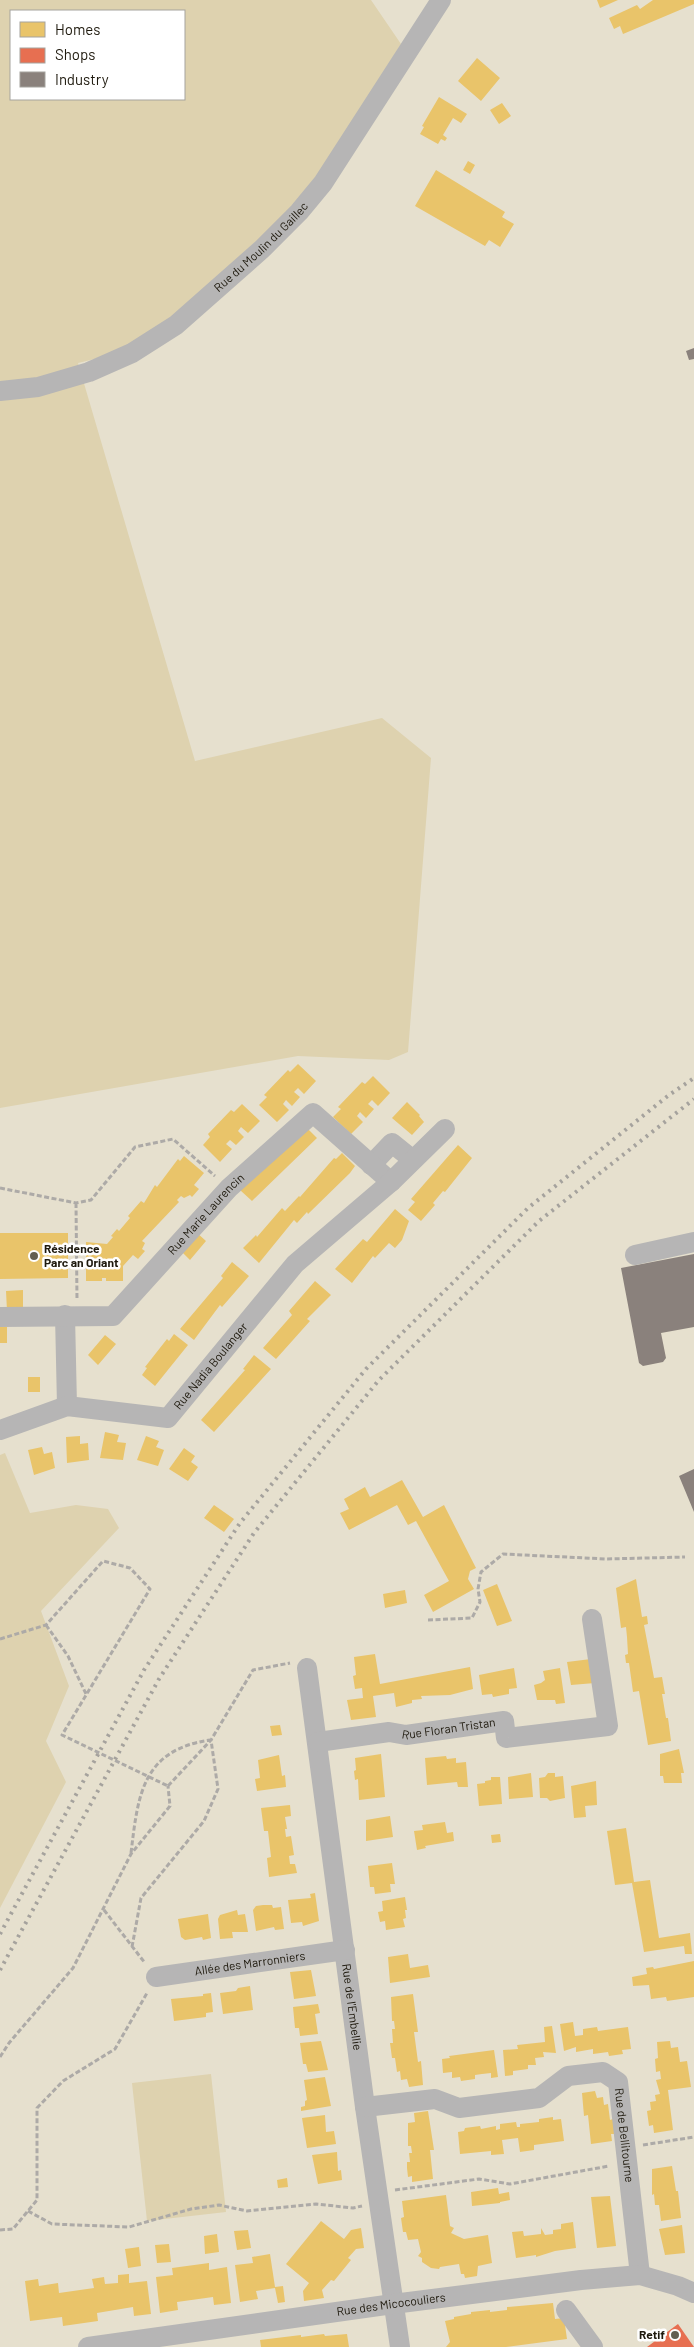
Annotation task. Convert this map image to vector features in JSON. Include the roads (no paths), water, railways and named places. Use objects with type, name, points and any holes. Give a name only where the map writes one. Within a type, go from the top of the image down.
[{"type":"street","name":"Rue du Moulin du Gaillec","points":[[0,391],[38,387],[89,372],[132,353],[176,325],[262,249],[300,212],[323,183],[441,0]]},
{"type":"street","name":"Rue Marie Laurencin","points":[[0,1317],[113,1316],[229,1188],[313,1113],[371,1165],[384,1188]]},
{"type":"street","points":[[384,1188],[445,1129]]},
{"type":"street","points":[[371,1165],[392,1143],[413,1160]]},
{"type":"street","name":"Rue Nadia Boulanger","points":[[0,1430],[67,1406],[168,1418],[295,1264],[384,1188]]},
{"type":"street","points":[[635,1255],[694,1242]]},
{"type":"street","points":[[67,1406],[71,1315]]},
{"type":"street","name":"Rue Floran Tristan","points":[[318,1742],[389,1732],[406,1735],[504,1721],[506,1738],[608,1726],[592,1619]]},
{"type":"street","name":"Rue de l'Embellie","points":[[307,1668],[365,2107],[400,2347]]},
{"type":"street","name":"Allée des Marronniers","points":[[156,1977],[345,1950]]},
{"type":"street","name":"Rue de Bellitourne","points":[[365,2107],[435,2100],[460,2108],[539,2098],[568,2076],[603,2072],[618,2082],[640,2275]]},
{"type":"street","name":"Rue des Micocouliers","points":[[88,2347],[393,2304],[581,2280],[640,2275],[694,2293]]},
{"type":"street","points":[[566,2310],[593,2347]]},
{"type":"railway","points":[[0,1934],[144,1670],[240,1523],[366,1369],[528,1208],[669,1095],[694,1078]]},
{"type":"railway","points":[[0,1970],[159,1679],[254,1533],[379,1380],[539,1221],[694,1099]]},
{"type":"place","name":"Résidence Parc an Oriant","points":[[34,1256]]},
{"type":"place","name":"Retif","points":[[675,2335]]}]
